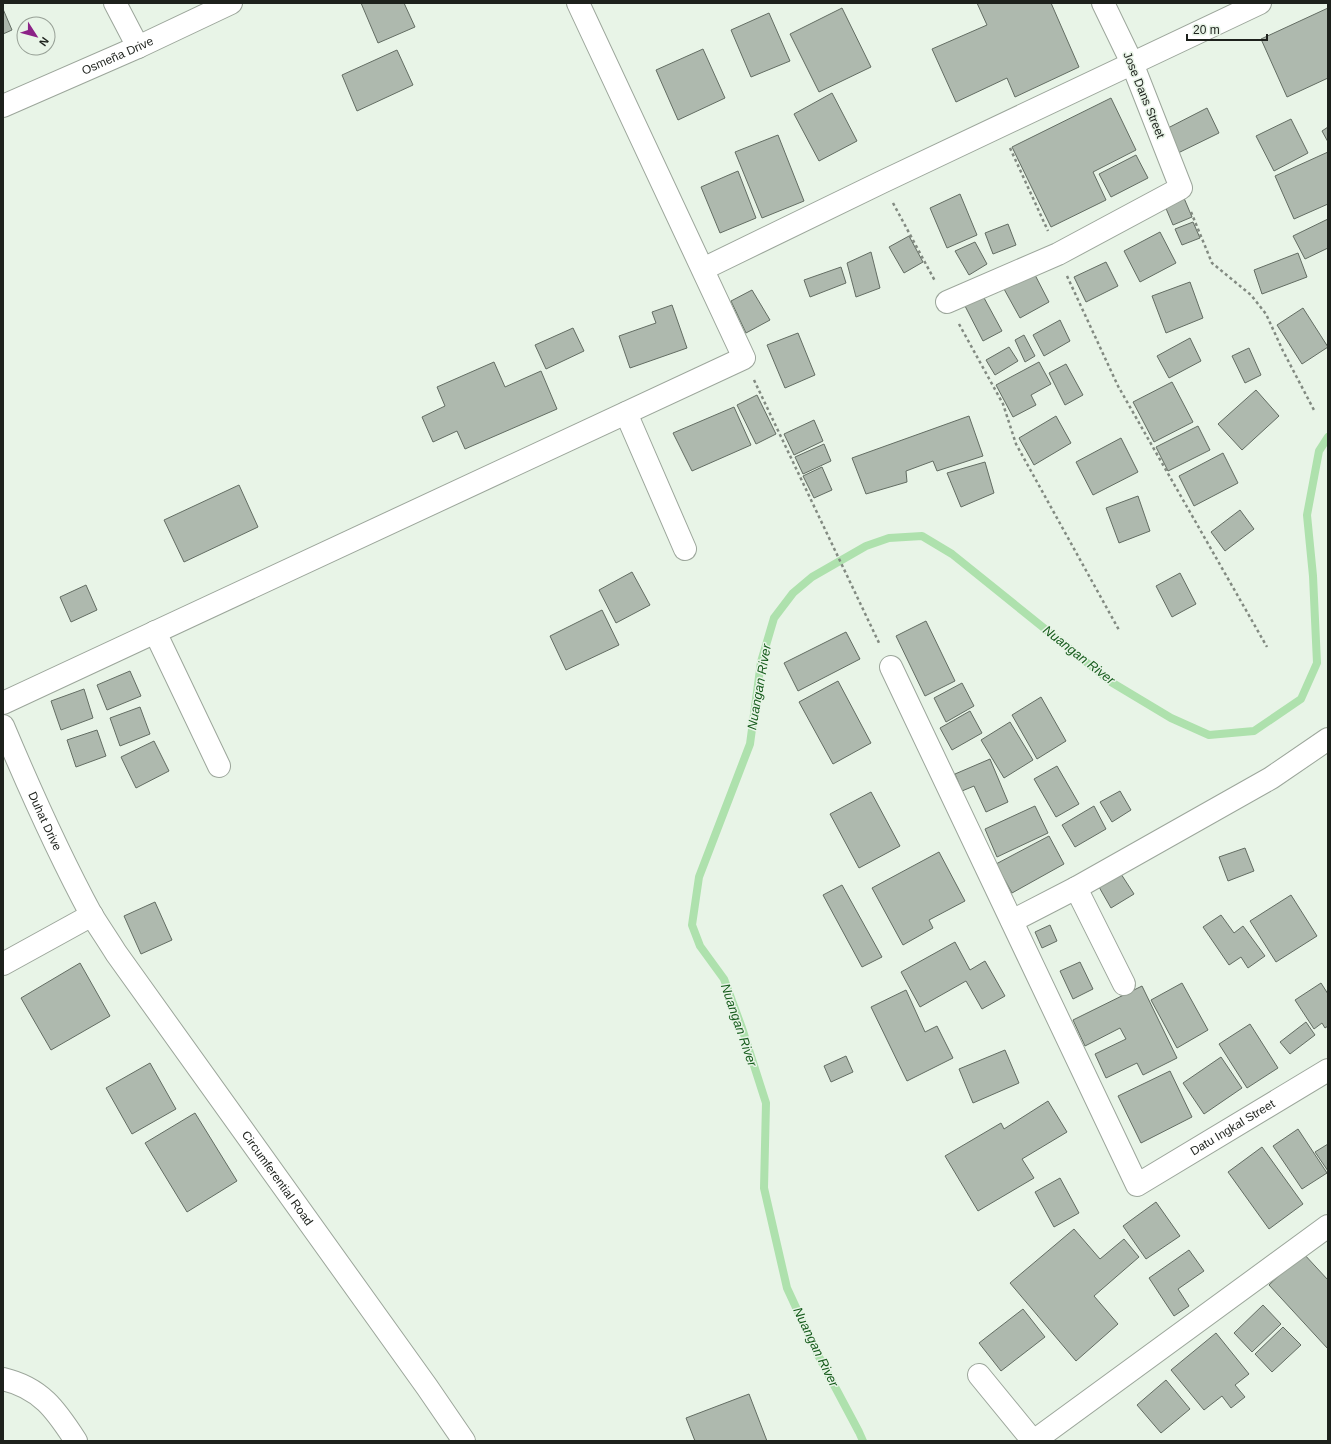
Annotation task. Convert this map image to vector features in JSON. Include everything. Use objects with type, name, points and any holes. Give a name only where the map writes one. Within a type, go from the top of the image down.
[{"type":"street","points":[[115,3],[138,47]]},
{"type":"street","name":"Osmeña Drive","points":[[3,106],[138,47],[231,3]]},
{"type":"street","points":[[3,702],[744,358],[704,269],[578,3]]},
{"type":"street","name":"Jose Dans Street","points":[[1103,3],[1132,63],[1181,188]]},
{"type":"street","points":[[704,269],[882,182],[1260,3]]},
{"type":"street","points":[[947,302],[1058,254],[1181,188]]},
{"type":"street","points":[[626,413],[685,549]]},
{"type":"street","points":[[155,632],[219,766]]},
{"type":"street","points":[[891,667],[1012,921],[1076,888],[1271,778],[1328,739]]},
{"type":"street","name":"Duhat Drive","points":[[3,726],[36,803],[92,915]]},
{"type":"street","points":[[1076,888],[1124,984]]},
{"type":"street","points":[[3,964],[92,915]]},
{"type":"street","name":"Circumferential Road","points":[[92,915],[120,959],[427,1387],[464,1441]]},
{"type":"street","name":"Datu Ingkal Street","points":[[1012,921],[1137,1185],[1328,1070]]},
{"type":"street","points":[[979,1375],[1033,1441],[1328,1226]]},
{"type":"street","points":[[3,1379],[16,1382],[32,1390],[50,1405],[76,1441]]},
{"type":"path","points":[[1000,126],[1118,386],[1267,647]]},
{"type":"path","points":[[882,182],[1003,404],[1016,444],[1119,630]]},
{"type":"path","points":[[1181,188],[1212,263],[1251,296],[1266,314],[1283,351],[1315,412]]},
{"type":"path","points":[[744,358],[891,667]]},
{"type":"building","points":[[361,3],[404,3],[415,27],[378,43]]},
{"type":"building","points":[[977,3],[1051,3],[1079,67],[1015,97],[1007,78],[956,102],[932,49],[987,25]]},
{"type":"building","points":[[842,8],[871,67],[819,92],[790,34]]},
{"type":"building","points":[[1328,8],[1328,78],[1287,97],[1261,39]]},
{"type":"building","points":[[3,9],[12,30],[3,34]]},
{"type":"building","points":[[769,13],[790,61],[751,77],[731,30]]},
{"type":"building","points":[[703,49],[725,98],[678,120],[656,70]]},
{"type":"building","points":[[397,50],[413,85],[357,111],[342,75]]},
{"type":"building","points":[[832,93],[857,141],[819,161],[794,114]]},
{"type":"building","points":[[1111,98],[1136,150],[1093,172],[1106,200],[1051,227],[1012,147]]},
{"type":"building","points":[[1207,108],[1219,133],[1176,154],[1164,130]]},
{"type":"building","points":[[1291,119],[1308,153],[1274,171],[1256,136]]},
{"type":"building","points":[[1328,127],[1328,142],[1322,131]]},
{"type":"building","points":[[778,135],[804,201],[762,218],[735,152]]},
{"type":"building","points":[[1328,152],[1328,204],[1294,219],[1275,176]]},
{"type":"building","points":[[1136,155],[1148,178],[1111,197],[1099,174]]},
{"type":"building","points":[[738,171],[756,218],[720,233],[701,187]]},
{"type":"building","points":[[1181,191],[1192,217],[1173,225],[1162,199]]},
{"type":"building","points":[[960,194],[977,235],[947,248],[930,208]]},
{"type":"building","points":[[1328,219],[1328,248],[1305,259],[1293,236]]},
{"type":"building","points":[[1193,222],[1200,238],[1182,245],[1175,229]]},
{"type":"building","points":[[1008,224],[1016,245],[993,254],[985,233]]},
{"type":"building","points":[[1160,232],[1176,263],[1140,282],[1124,251]]},
{"type":"building","points":[[909,236],[923,262],[904,273],[889,247]]},
{"type":"building","points":[[975,242],[987,264],[969,275],[955,251]]},
{"type":"building","points":[[871,252],[880,288],[856,297],[847,263]]},
{"type":"building","points":[[1298,253],[1307,277],[1262,294],[1254,270]]},
{"type":"building","points":[[1106,262],[1118,286],[1086,302],[1074,277]]},
{"type":"building","points":[[841,267],[846,283],[810,297],[804,280]]},
{"type":"building","points":[[1034,273],[1049,302],[1020,318],[1004,289]]},
{"type":"building","points":[[1190,282],[1203,318],[1166,333],[1152,296]]},
{"type":"building","points":[[752,290],[770,320],[746,333],[731,301]]},
{"type":"building","points":[[983,296],[1002,331],[983,341],[965,306]]},
{"type":"building","points":[[672,305],[687,348],[630,368],[619,336],[656,323],[652,312]]},
{"type":"building","points":[[1303,308],[1328,347],[1302,364],[1277,325]]},
{"type":"building","points":[[1060,320],[1070,341],[1044,356],[1033,335]]},
{"type":"building","points":[[573,328],[584,351],[546,369],[535,345]]},
{"type":"building","points":[[798,333],[815,375],[785,388],[767,345]]},
{"type":"building","points":[[1024,335],[1035,356],[1025,362],[1015,340]]},
{"type":"building","points":[[1190,338],[1201,361],[1169,378],[1157,356]]},
{"type":"building","points":[[1009,347],[1018,361],[995,375],[986,360]]},
{"type":"building","points":[[1249,348],[1261,375],[1245,383],[1232,356]]},
{"type":"building","points":[[494,362],[505,387],[541,371],[557,409],[465,449],[457,431],[433,442],[422,417],[445,406],[437,387]]},
{"type":"building","points":[[1039,362],[1051,384],[1031,395],[1036,405],[1013,417],[996,385]]},
{"type":"building","points":[[1066,364],[1083,395],[1065,405],[1049,373]]},
{"type":"building","points":[[1172,382],[1193,422],[1154,442],[1133,402]]},
{"type":"building","points":[[1256,390],[1279,416],[1242,450],[1218,424]]},
{"type":"building","points":[[757,395],[776,434],[756,444],[737,405]]},
{"type":"building","points":[[734,407],[751,445],[692,471],[673,433]]},
{"type":"building","points":[[969,416],[983,456],[937,471],[933,461],[906,471],[907,482],[866,494],[852,458]]},
{"type":"building","points":[[1056,416],[1071,443],[1034,465],[1019,438]]},
{"type":"building","points":[[814,420],[823,441],[794,455],[784,434]]},
{"type":"building","points":[[1198,426],[1210,450],[1168,471],[1156,447]]},
{"type":"building","points":[[1121,438],[1138,472],[1093,495],[1076,462]]},
{"type":"building","points":[[824,444],[831,461],[803,474],[795,457]]},
{"type":"building","points":[[1223,453],[1238,483],[1194,506],[1179,476]]},
{"type":"building","points":[[985,462],[994,493],[961,507],[947,473]]},
{"type":"building","points":[[822,467],[832,490],[814,498],[803,476]]},
{"type":"building","points":[[239,485],[258,527],[184,562],[164,520]]},
{"type":"building","points":[[1138,496],[1150,531],[1119,543],[1106,508]]},
{"type":"building","points":[[1240,510],[1254,529],[1225,551],[1211,532]]},
{"type":"building","points":[[632,572],[650,605],[616,623],[599,590]]},
{"type":"building","points":[[1180,573],[1196,604],[1172,617],[1156,586]]},
{"type":"building","points":[[86,585],[97,610],[71,622],[60,597]]},
{"type":"building","points":[[602,610],[619,645],[566,670],[550,636]]},
{"type":"building","points":[[926,621],[955,681],[925,696],[896,636]]},
{"type":"building","points":[[846,632],[860,659],[798,691],[784,663]]},
{"type":"building","points":[[130,671],[141,696],[107,710],[97,685]]},
{"type":"building","points":[[838,681],[871,743],[833,764],[799,702]]},
{"type":"building","points":[[962,683],[974,706],[946,722],[934,698]]},
{"type":"building","points":[[84,689],[93,718],[61,730],[51,701]]},
{"type":"building","points":[[1041,697],[1066,741],[1037,759],[1012,715]]},
{"type":"building","points":[[140,707],[150,734],[120,746],[110,718]]},
{"type":"building","points":[[970,711],[982,733],[952,750],[940,728]]},
{"type":"building","points":[[1010,722],[1033,760],[1004,778],[981,740]]},
{"type":"building","points":[[97,730],[106,756],[76,767],[67,740]]},
{"type":"building","points":[[154,741],[169,771],[136,788],[121,757]]},
{"type":"building","points":[[990,759],[1008,802],[986,812],[974,786],[962,791],[955,774]]},
{"type":"building","points":[[1057,766],[1079,804],[1056,817],[1034,779]]},
{"type":"building","points":[[1120,791],[1131,810],[1112,822],[1100,802]]},
{"type":"building","points":[[871,792],[900,846],[859,868],[830,814]]},
{"type":"building","points":[[1035,806],[1048,833],[997,857],[985,829]]},
{"type":"building","points":[[1094,806],[1106,829],[1075,847],[1062,825]]},
{"type":"building","points":[[1049,836],[1064,864],[1012,893],[996,864]]},
{"type":"building","points":[[1245,848],[1254,871],[1228,881],[1219,857]]},
{"type":"building","points":[[939,852],[965,901],[929,920],[933,928],[903,945],[872,888]]},
{"type":"building","points":[[1121,874],[1134,894],[1111,908],[1099,887]]},
{"type":"building","points":[[842,885],[882,957],[862,967],[823,895]]},
{"type":"building","points":[[1291,895],[1317,936],[1276,962],[1250,921]]},
{"type":"building","points":[[155,902],[172,940],[141,954],[124,916]]},
{"type":"building","points":[[1221,915],[1234,933],[1243,926],[1265,956],[1248,968],[1241,957],[1229,965],[1203,927]]},
{"type":"building","points":[[1050,925],[1057,941],[1042,948],[1035,932]]},
{"type":"building","points":[[955,942],[970,970],[985,961],[1005,996],[982,1009],[966,981],[920,1007],[901,972]]},
{"type":"building","points":[[1080,962],[1093,989],[1073,999],[1060,971]]},
{"type":"building","points":[[80,963],[110,1016],[51,1050],[21,998]]},
{"type":"building","points":[[1182,983],[1208,1030],[1177,1048],[1151,1000]]},
{"type":"building","points":[[1321,983],[1328,994],[1328,1026],[1325,1028],[1322,1023],[1314,1029],[1295,1000]]},
{"type":"building","points":[[1142,986],[1177,1058],[1143,1075],[1137,1063],[1106,1078],[1095,1054],[1126,1039],[1120,1028],[1085,1046],[1073,1020]]},
{"type":"building","points":[[906,990],[925,1032],[937,1026],[953,1058],[907,1081],[871,1007]]},
{"type":"building","points":[[1306,1022],[1315,1035],[1290,1054],[1280,1042]]},
{"type":"building","points":[[1250,1024],[1278,1068],[1247,1088],[1219,1044]]},
{"type":"building","points":[[1005,1050],[1019,1083],[973,1103],[959,1069]]},
{"type":"building","points":[[846,1056],[853,1072],[831,1082],[824,1066]]},
{"type":"building","points":[[1221,1057],[1242,1088],[1204,1114],[1183,1083]]},
{"type":"building","points":[[150,1063],[176,1109],[132,1134],[106,1088]]},
{"type":"building","points":[[1170,1071],[1192,1117],[1141,1143],[1118,1096]]},
{"type":"building","points":[[1048,1101],[1067,1132],[1022,1159],[1034,1178],[978,1211],[945,1156],[1001,1123],[1004,1129]]},
{"type":"building","points":[[195,1113],[237,1181],[187,1212],[145,1143]]},
{"type":"building","points":[[1298,1129],[1327,1173],[1302,1189],[1273,1146]]},
{"type":"building","points":[[1328,1144],[1328,1171],[1315,1152]]},
{"type":"building","points":[[1262,1147],[1303,1204],[1269,1229],[1228,1172]]},
{"type":"building","points":[[1060,1178],[1079,1213],[1054,1227],[1035,1192]]},
{"type":"building","points":[[1156,1202],[1180,1236],[1146,1259],[1123,1226]]},
{"type":"building","points":[[1074,1229],[1100,1259],[1124,1239],[1139,1257],[1094,1296],[1118,1324],[1076,1361],[1010,1283]]},
{"type":"building","points":[[1189,1250],[1204,1271],[1178,1289],[1189,1306],[1174,1316],[1149,1278]]},
{"type":"building","points":[[1303,1253],[1328,1280],[1328,1349],[1269,1285]]},
{"type":"building","points":[[1263,1305],[1281,1324],[1252,1352],[1234,1333]]},
{"type":"building","points":[[1023,1309],[1045,1337],[1001,1371],[979,1343]]},
{"type":"building","points":[[1283,1327],[1301,1345],[1272,1372],[1255,1354]]},
{"type":"building","points":[[1216,1333],[1249,1374],[1235,1385],[1245,1397],[1231,1408],[1222,1396],[1204,1410],[1171,1370]]},
{"type":"building","points":[[1166,1380],[1190,1409],[1161,1433],[1137,1405]]},
{"type":"building","points":[[749,1394],[767,1441],[695,1441],[686,1418]]},
{"type":"waterway","name":"Nuangan River","points":[[863,1441],[818,1355],[787,1288],[764,1188],[766,1103],[742,1028],[724,979],[700,946],[692,925],[699,877],[750,744],[761,662],[774,618],[793,593],[812,577],[866,546],[889,538],[922,536],[952,554],[1111,682],[1171,718],[1209,735],[1254,731],[1301,699],[1317,663],[1313,576],[1307,515],[1319,451],[1328,437]]}]
